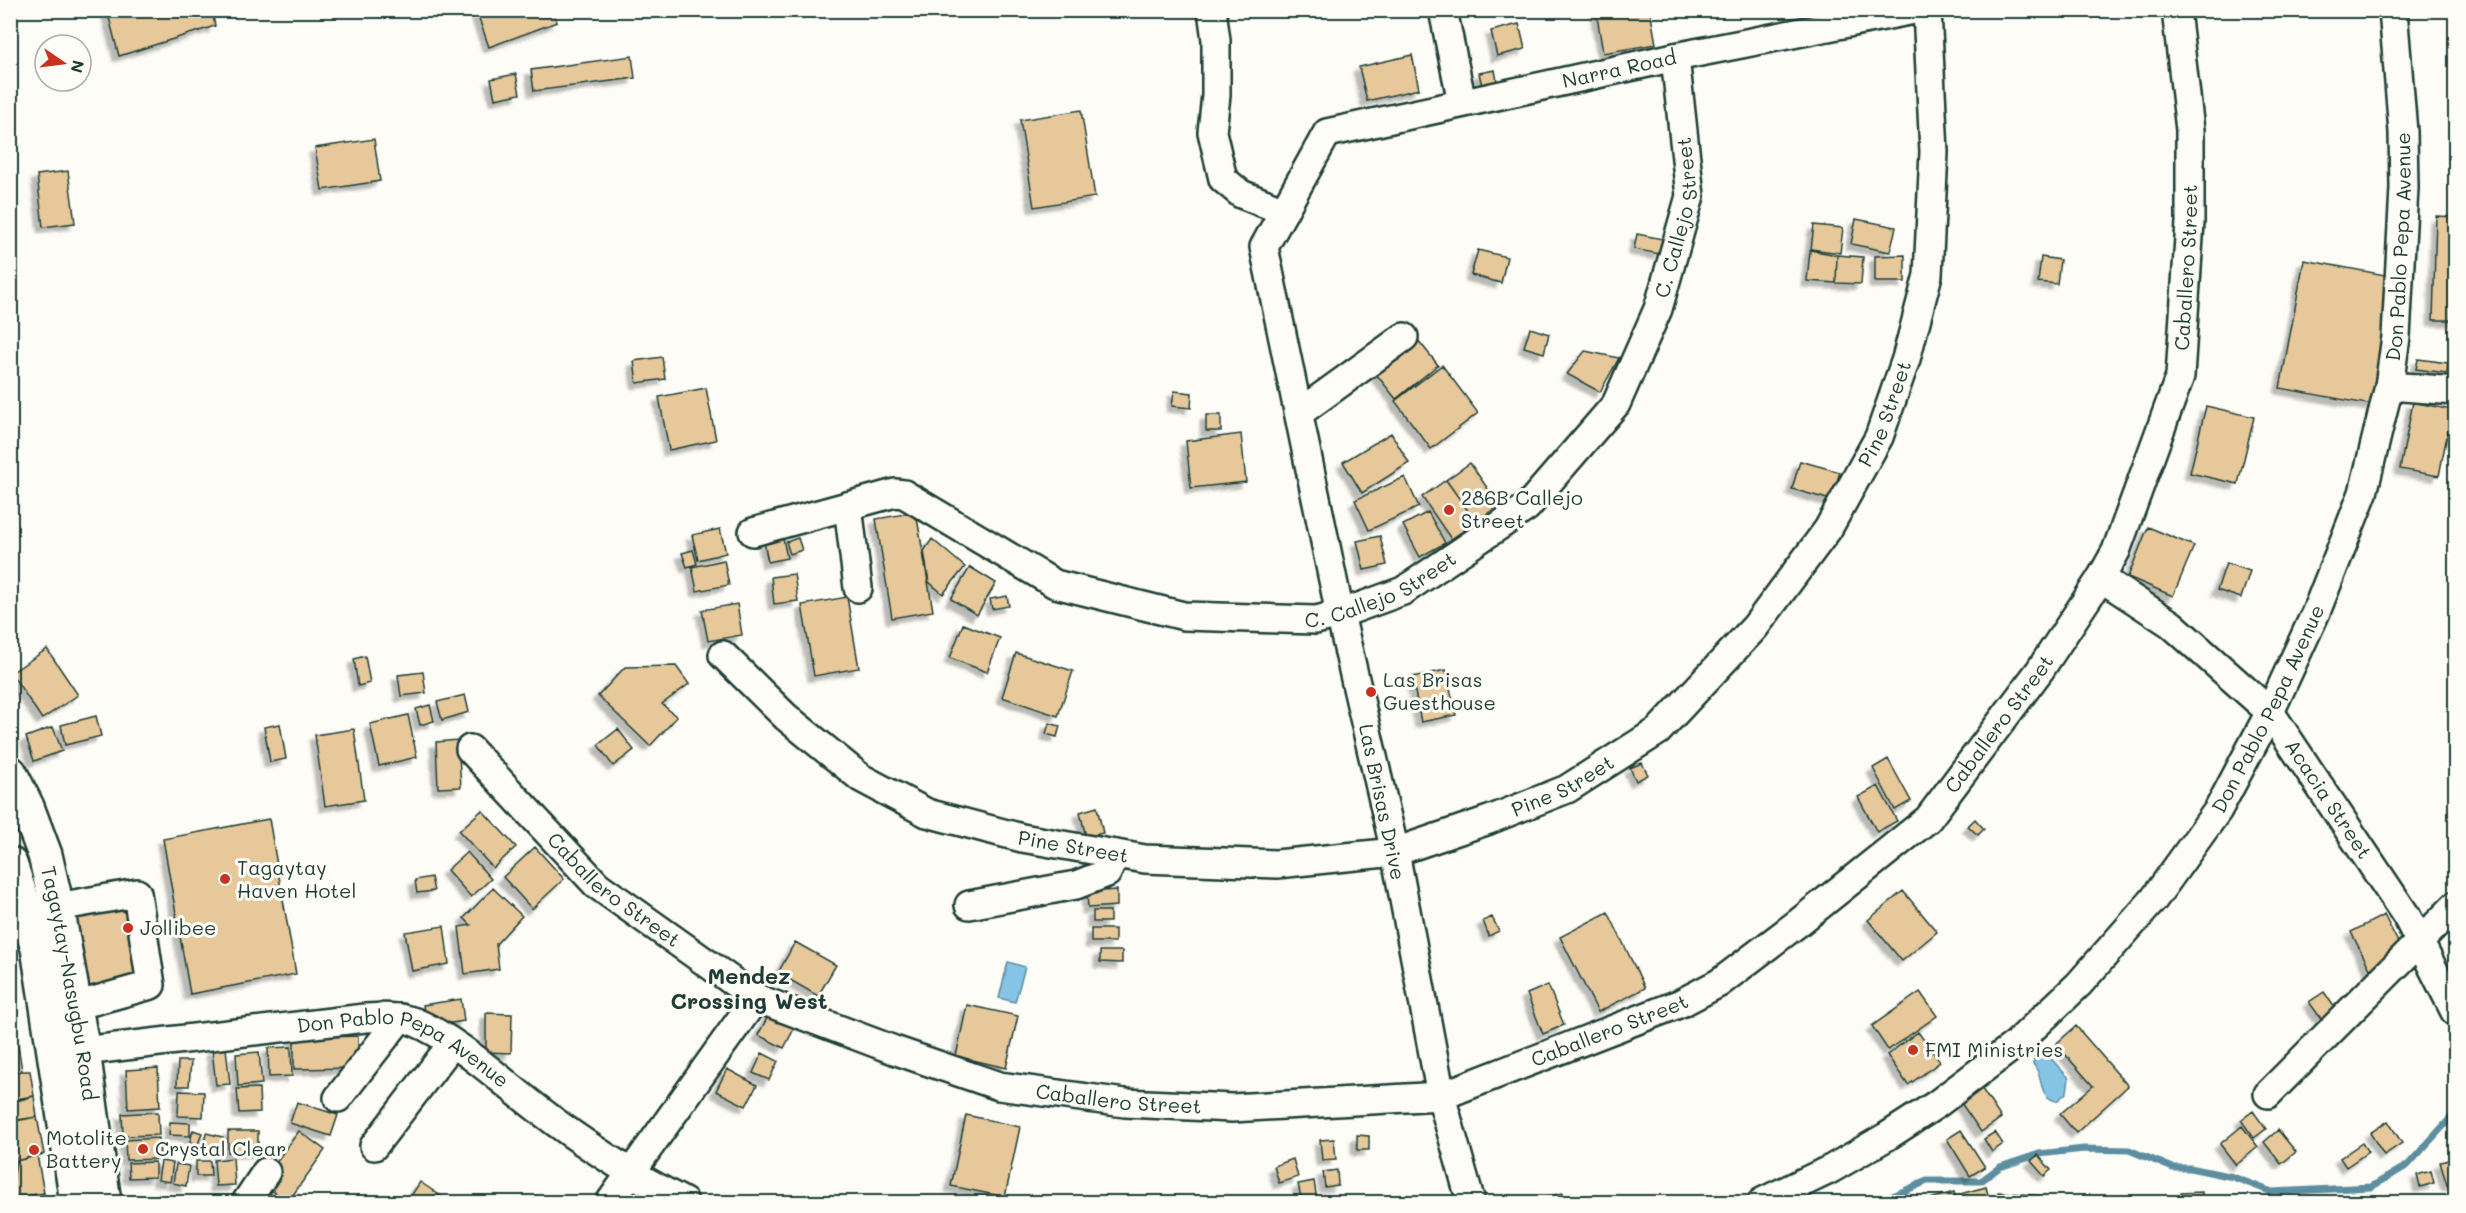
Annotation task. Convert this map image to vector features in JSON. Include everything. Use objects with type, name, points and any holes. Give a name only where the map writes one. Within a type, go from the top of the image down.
[{"type":"main road","name":"Tagaytay-Nasugbu Road","points":[[10,772],[27,807],[45,855],[57,907],[83,1051],[102,1202]]},
{"type":"main road","name":"Tagaytay-Nasugbu Road","points":[[10,864],[38,948],[102,1202]]},
{"type":"main road","points":[[10,921],[21,967],[58,1203]]},
{"type":"street","points":[[1212,10],[1216,40],[1216,95],[1212,132],[1223,178],[1241,194],[1284,211]]},
{"type":"street","points":[[1443,10],[1462,103]]},
{"type":"street","name":"Narra Road","points":[[1327,133],[1676,57],[1914,10]]},
{"type":"street","name":"Pine Street","points":[[723,655],[786,717],[861,778],[927,813],[1022,838],[1145,859],[1277,864],[1395,852],[1489,820],[1567,789],[1658,731],[1755,627],[1828,529],[1879,437],[1906,359],[1928,274],[1934,152],[1927,10]]},
{"type":"street","name":"Caballero Street","points":[[470,749],[597,885],[756,998],[894,1050],[999,1086],[1125,1103],[1232,1108],[1441,1096],[1681,1004],[1719,983],[1928,819],[2040,670],[2101,578],[2116,551],[2180,376],[2190,222],[2190,130],[2176,10]]},
{"type":"street","name":"Don Pablo Pepa Avenue","points":[[1762,1203],[1831,1169],[1937,1104],[2016,1044],[2079,984],[2154,899],[2218,810],[2270,711],[2316,612],[2363,493],[2389,386],[2396,337],[2404,188],[2403,132],[2392,10]]},
{"type":"street","name":"C. Callejo Street","points":[[753,532],[895,493],[904,494],[1055,584],[1184,616],[1316,620],[1340,614],[1403,591],[1527,507],[1616,404],[1658,309],[1690,196],[1676,57]]},
{"type":"street","name":"Las Brisas Drive","points":[[1327,133],[1264,247],[1340,614],[1395,852],[1441,1096],[1471,1203]]},
{"type":"street","points":[[1299,413],[1404,337]]},
{"type":"street","points":[[2389,386],[2456,391]]},
{"type":"street","points":[[848,506],[858,588]]},
{"type":"street","name":"Acacia Street","points":[[2101,578],[2171,624],[2270,711],[2420,940],[2455,1012]]},
{"type":"street","points":[[969,905],[1076,885],[1107,873],[1116,854]]},
{"type":"street","points":[[57,907],[137,893],[151,985],[75,1006]]},
{"type":"street","points":[[2268,1094],[2456,905]]},
{"type":"street","points":[[610,1203],[756,998]]},
{"type":"street","points":[[338,1098],[400,1018]]},
{"type":"street","name":"Don Pablo Pepa Avenue","points":[[83,1051],[355,1019],[400,1018],[417,1023],[452,1044],[540,1110],[632,1173],[684,1203]]},
{"type":"street","points":[[374,1146],[452,1044]]},
{"type":"street","points":[[246,1203],[266,1173]]},
{"type":"water","points":[[1008,962],[1025,967],[1015,1002],[999,998]]},
{"type":"water","points":[[2044,1051],[2069,1078],[2067,1092],[2057,1101],[2050,1099],[2043,1091],[2039,1074],[2033,1064],[2035,1056]]},
{"type":"building","points":[[107,10],[212,10],[215,26],[119,56]]},
{"type":"building","points":[[476,10],[552,10],[557,22],[489,47]]},
{"type":"building","points":[[1596,10],[1650,10],[1656,44],[1603,53]]},
{"type":"building","points":[[1519,24],[1525,49],[1497,56],[1491,31]]},
{"type":"building","points":[[1412,55],[1419,89],[1367,101],[1359,67]]},
{"type":"building","points":[[632,56],[635,78],[534,91],[531,70]]},
{"type":"building","points":[[1495,70],[1498,87],[1483,90],[1479,73]]},
{"type":"building","points":[[516,74],[520,94],[495,99],[491,79]]},
{"type":"building","points":[[1081,110],[1095,197],[1034,207],[1020,120]]},
{"type":"building","points":[[374,139],[380,181],[322,190],[315,148]]},
{"type":"building","points":[[68,171],[75,223],[43,227],[37,175]]},
{"type":"building","points":[[2436,216],[2456,217],[2456,320],[2433,320]]},
{"type":"building","points":[[1856,219],[1896,227],[1890,252],[1851,244]]},
{"type":"building","points":[[1814,225],[1843,228],[1840,253],[1811,249]]},
{"type":"building","points":[[1637,234],[1663,239],[1659,254],[1634,249]]},
{"type":"building","points":[[1478,250],[1507,257],[1501,283],[1471,275]]},
{"type":"building","points":[[1810,250],[1837,255],[1836,283],[1807,281]]},
{"type":"building","points":[[1837,255],[1863,257],[1861,284],[1836,283]]},
{"type":"building","points":[[1905,255],[1905,282],[1875,282],[1875,256]]},
{"type":"building","points":[[2041,257],[2060,260],[2057,284],[2038,282]]},
{"type":"building","points":[[2304,260],[2396,277],[2372,405],[2280,388]]},
{"type":"building","points":[[1530,328],[1549,334],[1544,353],[1524,347]]},
{"type":"building","points":[[1418,340],[1438,365],[1396,399],[1376,374]]},
{"type":"building","points":[[1585,351],[1619,358],[1600,392],[1567,374]]},
{"type":"building","points":[[662,357],[665,379],[637,383],[634,361]]},
{"type":"building","points":[[2418,359],[2448,363],[2447,373],[2416,369]]},
{"type":"building","points":[[1442,365],[1478,413],[1431,449],[1395,401]]},
{"type":"building","points":[[706,388],[716,440],[669,450],[659,397]]},
{"type":"building","points":[[1174,391],[1192,393],[1191,408],[1172,406]]},
{"type":"building","points":[[2413,402],[2452,410],[2439,476],[2400,469]]},
{"type":"building","points":[[2206,406],[2254,417],[2238,484],[2190,473]]},
{"type":"building","points":[[1206,415],[1221,415],[1221,431],[1206,431]]},
{"type":"building","points":[[1391,433],[1409,463],[1362,493],[1343,462]]},
{"type":"building","points":[[1241,434],[1246,482],[1191,488],[1186,441]]},
{"type":"building","points":[[1800,461],[1840,472],[1831,500],[1792,489]]},
{"type":"building","points":[[1470,463],[1499,505],[1476,522],[1446,480]]},
{"type":"building","points":[[1405,477],[1419,507],[1369,530],[1355,500]]},
{"type":"building","name":"286B Callejo Street","points":[[1446,480],[1476,522],[1451,539],[1422,497]]},
{"type":"building","points":[[916,512],[933,611],[892,618],[876,519]]},
{"type":"building","points":[[1428,512],[1445,543],[1420,557],[1403,525]]},
{"type":"building","points":[[2148,527],[2194,546],[2173,596],[2128,577]]},
{"type":"building","points":[[720,529],[726,553],[698,560],[692,535]]},
{"type":"building","points":[[1380,536],[1387,565],[1364,570],[1357,541]]},
{"type":"building","points":[[783,538],[787,558],[768,562],[764,542]]},
{"type":"building","points":[[798,538],[802,550],[790,554],[786,542]]},
{"type":"building","points":[[932,539],[965,567],[943,594],[929,582],[924,551]]},
{"type":"building","points":[[693,550],[697,564],[687,567],[682,553]]},
{"type":"building","points":[[724,560],[729,585],[697,591],[692,567]]},
{"type":"building","points":[[2226,563],[2250,571],[2241,598],[2217,590]]},
{"type":"building","points":[[970,567],[996,583],[977,615],[951,599]]},
{"type":"building","points":[[794,574],[798,601],[774,604],[771,577]]},
{"type":"building","points":[[1007,596],[1009,606],[992,609],[990,599]]},
{"type":"building","points":[[847,597],[859,668],[814,676],[802,605]]},
{"type":"building","points":[[737,604],[742,635],[708,641],[702,610]]},
{"type":"building","points":[[963,624],[1000,638],[987,672],[950,658]]},
{"type":"building","points":[[47,649],[78,695],[42,719],[11,673]]},
{"type":"building","points":[[1016,653],[1073,671],[1058,716],[1002,697]]},
{"type":"building","points":[[365,656],[370,683],[358,686],[354,659]]},
{"type":"building","points":[[676,666],[689,684],[662,704],[677,717],[650,746],[598,696],[625,667]]},
{"type":"building","points":[[1446,670],[1456,715],[1421,722],[1412,677]]},
{"type":"building","points":[[423,672],[426,693],[401,696],[398,675]]},
{"type":"building","points":[[465,695],[469,712],[442,720],[437,702]]},
{"type":"building","points":[[430,705],[434,721],[420,725],[416,709]]},
{"type":"building","points":[[408,715],[417,757],[379,766],[370,724]]},
{"type":"building","points":[[96,716],[101,736],[65,745],[61,725]]},
{"type":"building","points":[[1049,723],[1060,726],[1057,737],[1046,734]]},
{"type":"building","points":[[280,724],[286,759],[270,762],[264,727]]},
{"type":"building","points":[[53,727],[62,751],[34,761],[26,737]]},
{"type":"building","points":[[354,729],[364,800],[325,806],[315,735]]},
{"type":"building","points":[[618,729],[634,750],[613,766],[598,745]]},
{"type":"building","points":[[458,740],[461,787],[438,788],[436,742]]},
{"type":"building","points":[[1888,759],[1911,801],[1895,810],[1873,768]]},
{"type":"building","points":[[1642,763],[1648,775],[1636,781],[1630,768]]},
{"type":"building","points":[[1878,786],[1897,821],[1877,832],[1858,797]]},
{"type":"building","points":[[1097,807],[1103,833],[1086,837],[1080,812]]},
{"type":"building","points":[[482,810],[516,847],[493,868],[459,831]]},
{"type":"building","name":"Tagaytay Haven Hotel","points":[[269,819],[296,974],[190,994],[163,839]]},
{"type":"building","points":[[1975,819],[1984,829],[1978,835],[1968,826]]},
{"type":"building","points":[[535,847],[564,879],[532,909],[503,877]]},
{"type":"building","points":[[467,852],[491,879],[471,897],[447,870]]},
{"type":"building","points":[[431,877],[434,891],[417,893],[415,880]]},
{"type":"building","points":[[493,888],[522,916],[496,944],[499,969],[465,974],[459,927],[471,925],[464,918]]},
{"type":"building","points":[[1117,890],[1117,906],[1088,908],[1087,892]]},
{"type":"building","points":[[1903,891],[1937,932],[1902,961],[1868,920]]},
{"type":"building","points":[[128,899],[142,978],[86,988],[72,909]]},
{"type":"building","points":[[1093,911],[1110,911],[1110,922],[1093,922]]},
{"type":"building","points":[[1608,912],[1645,988],[1598,1012],[1560,937]]},
{"type":"building","points":[[2384,915],[2403,952],[2370,969],[2351,932]]},
{"type":"building","points":[[1492,917],[1499,931],[1489,936],[1483,921]]},
{"type":"building","points":[[444,926],[449,964],[412,971],[405,932]]},
{"type":"building","points":[[1091,929],[1115,929],[1115,942],[1091,942]]},
{"type":"building","points":[[795,942],[836,965],[818,996],[778,973]]},
{"type":"building","points":[[1100,951],[1122,951],[1122,963],[1100,962]]},
{"type":"building","points":[[1548,985],[1564,1025],[1543,1034],[1527,994]]},
{"type":"building","points":[[1920,992],[1937,1016],[1888,1050],[1872,1026]]},
{"type":"building","points":[[2324,992],[2339,1014],[2325,1024],[2309,1002]]},
{"type":"building","points":[[461,999],[464,1021],[426,1027],[423,1005]]},
{"type":"building","points":[[967,1005],[1018,1016],[1006,1068],[956,1056]]},
{"type":"building","points":[[771,1011],[796,1025],[784,1048],[758,1035]]},
{"type":"building","points":[[486,1013],[512,1014],[511,1053],[486,1052]]},
{"type":"building","points":[[2076,1026],[2128,1086],[2076,1133],[2060,1114],[2093,1086],[2056,1044]]},
{"type":"building","points":[[1918,1032],[1940,1062],[1908,1085],[1887,1055]]},
{"type":"building","points":[[358,1036],[358,1068],[294,1069],[294,1038]]},
{"type":"building","points":[[18,1044],[22,1071],[10,1072],[10,1045]]},
{"type":"building","points":[[291,1047],[292,1076],[269,1077],[268,1048]]},
{"type":"building","points":[[226,1048],[230,1084],[216,1085],[212,1050]]},
{"type":"building","points":[[259,1052],[262,1084],[238,1086],[236,1054]]},
{"type":"building","points":[[762,1053],[778,1061],[769,1080],[753,1073]]},
{"type":"building","points":[[178,1061],[191,1061],[189,1086],[177,1086]]},
{"type":"building","points":[[158,1068],[160,1107],[128,1109],[126,1070]]},
{"type":"building","points":[[727,1069],[757,1085],[746,1106],[716,1091]]},
{"type":"building","points":[[30,1071],[34,1096],[10,1100],[10,1073]]},
{"type":"building","points":[[259,1088],[260,1112],[239,1113],[237,1089]]},
{"type":"building","points":[[1982,1089],[2001,1118],[1981,1132],[1961,1103]]},
{"type":"building","points":[[179,1091],[204,1092],[203,1117],[178,1116]]},
{"type":"building","points":[[34,1096],[37,1117],[17,1120],[13,1102]]},
{"type":"building","points":[[297,1102],[338,1115],[331,1136],[290,1123]]},
{"type":"building","points":[[2253,1111],[2266,1129],[2254,1138],[2241,1120]]},
{"type":"building","points":[[158,1112],[159,1135],[123,1136],[122,1114]]},
{"type":"building","points":[[966,1115],[1020,1127],[1005,1197],[951,1186]]},
{"type":"building","points":[[37,1117],[44,1154],[16,1161],[10,1122]]},
{"type":"building","points":[[2388,1121],[2402,1143],[2384,1155],[2370,1133]]},
{"type":"building","points":[[170,1122],[190,1123],[190,1136],[169,1135]]},
{"type":"building","points":[[2242,1126],[2258,1147],[2236,1165],[2220,1144]]},
{"type":"building","points":[[193,1130],[202,1133],[198,1144],[190,1142]]},
{"type":"building","points":[[1961,1130],[1985,1167],[1970,1176],[1947,1139]]},
{"type":"building","points":[[2278,1130],[2296,1152],[2281,1164],[2264,1142]]},
{"type":"building","points":[[228,1131],[258,1131],[258,1152],[228,1152]]},
{"type":"building","points":[[299,1131],[325,1150],[288,1202],[261,1182]]},
{"type":"building","points":[[1995,1132],[2003,1144],[1992,1152],[1984,1139]]},
{"type":"building","points":[[206,1133],[223,1137],[220,1152],[203,1148]]},
{"type":"building","points":[[1357,1135],[1369,1136],[1369,1150],[1357,1150]]},
{"type":"building","name":"Crystal Clear","points":[[159,1138],[160,1159],[126,1160],[125,1140]]},
{"type":"building","points":[[1334,1139],[1336,1159],[1322,1160],[1320,1140]]},
{"type":"building","points":[[2362,1143],[2368,1152],[2346,1167],[2340,1158]]},
{"type":"building","points":[[37,1155],[44,1193],[11,1198],[16,1161]]},
{"type":"building","points":[[2038,1155],[2051,1170],[2044,1176],[2031,1161]]},
{"type":"building","points":[[233,1158],[235,1185],[216,1186],[214,1160]]},
{"type":"building","points":[[1293,1159],[1298,1177],[1279,1183],[1274,1166]]},
{"type":"building","points":[[2449,1160],[2456,1183],[2447,1185],[2440,1162]]},
{"type":"building","points":[[161,1161],[173,1163],[170,1182],[158,1180]]},
{"type":"building","points":[[196,1161],[210,1161],[211,1176],[196,1176]]},
{"type":"building","points":[[155,1162],[155,1177],[129,1178],[128,1163]]},
{"type":"building","points":[[176,1164],[189,1166],[186,1186],[173,1183]]},
{"type":"building","points":[[1337,1170],[1338,1185],[1325,1187],[1323,1172]]},
{"type":"building","points":[[2431,1171],[2434,1183],[2420,1187],[2417,1175]]},
{"type":"building","points":[[1314,1181],[1317,1200],[1302,1202],[1298,1184]]},
{"type":"building","points":[[420,1182],[450,1202],[421,1202],[411,1196]]},
{"type":"building","points":[[1986,1187],[1990,1202],[1962,1202],[1960,1194]]},
{"type":"building","points":[[1954,1192],[1957,1202],[1920,1202]]},
{"type":"building","points":[[1998,1192],[2042,1196],[2041,1202],[1997,1202]]},
{"type":"building","points":[[2202,1192],[2202,1202],[2182,1202],[2181,1193]]},
{"type":"building","points":[[44,1193],[45,1202],[14,1202],[15,1199]]},
{"type":"building","points":[[1563,1193],[1566,1202],[1528,1202]]},
{"type":"waterway","points":[[1879,1202],[1927,1181],[1981,1181],[2000,1167],[2039,1154],[2084,1149],[2129,1150],[2173,1168],[2190,1168],[2233,1177],[2272,1192],[2371,1187],[2408,1165],[2456,1112]]},
{"type":"place","name":"286B Callejo Street","points":[[1449,510]]},
{"type":"place","name":"Las Brisas Guesthouse","points":[[1371,692]]},
{"type":"place","name":"Tagaytay Haven Hotel","points":[[225,879]]},
{"type":"place","name":"Jollibee","points":[[128,928]]},
{"type":"place","name":"FMI Ministries","points":[[1913,1050]]},
{"type":"place","name":"Crystal Clear","points":[[143,1149]]},
{"type":"place","name":"Motolite Battery","points":[[34,1150]]},
{"type":"district","name":"Mendez Crossing West","points":[[749,988]]}]
